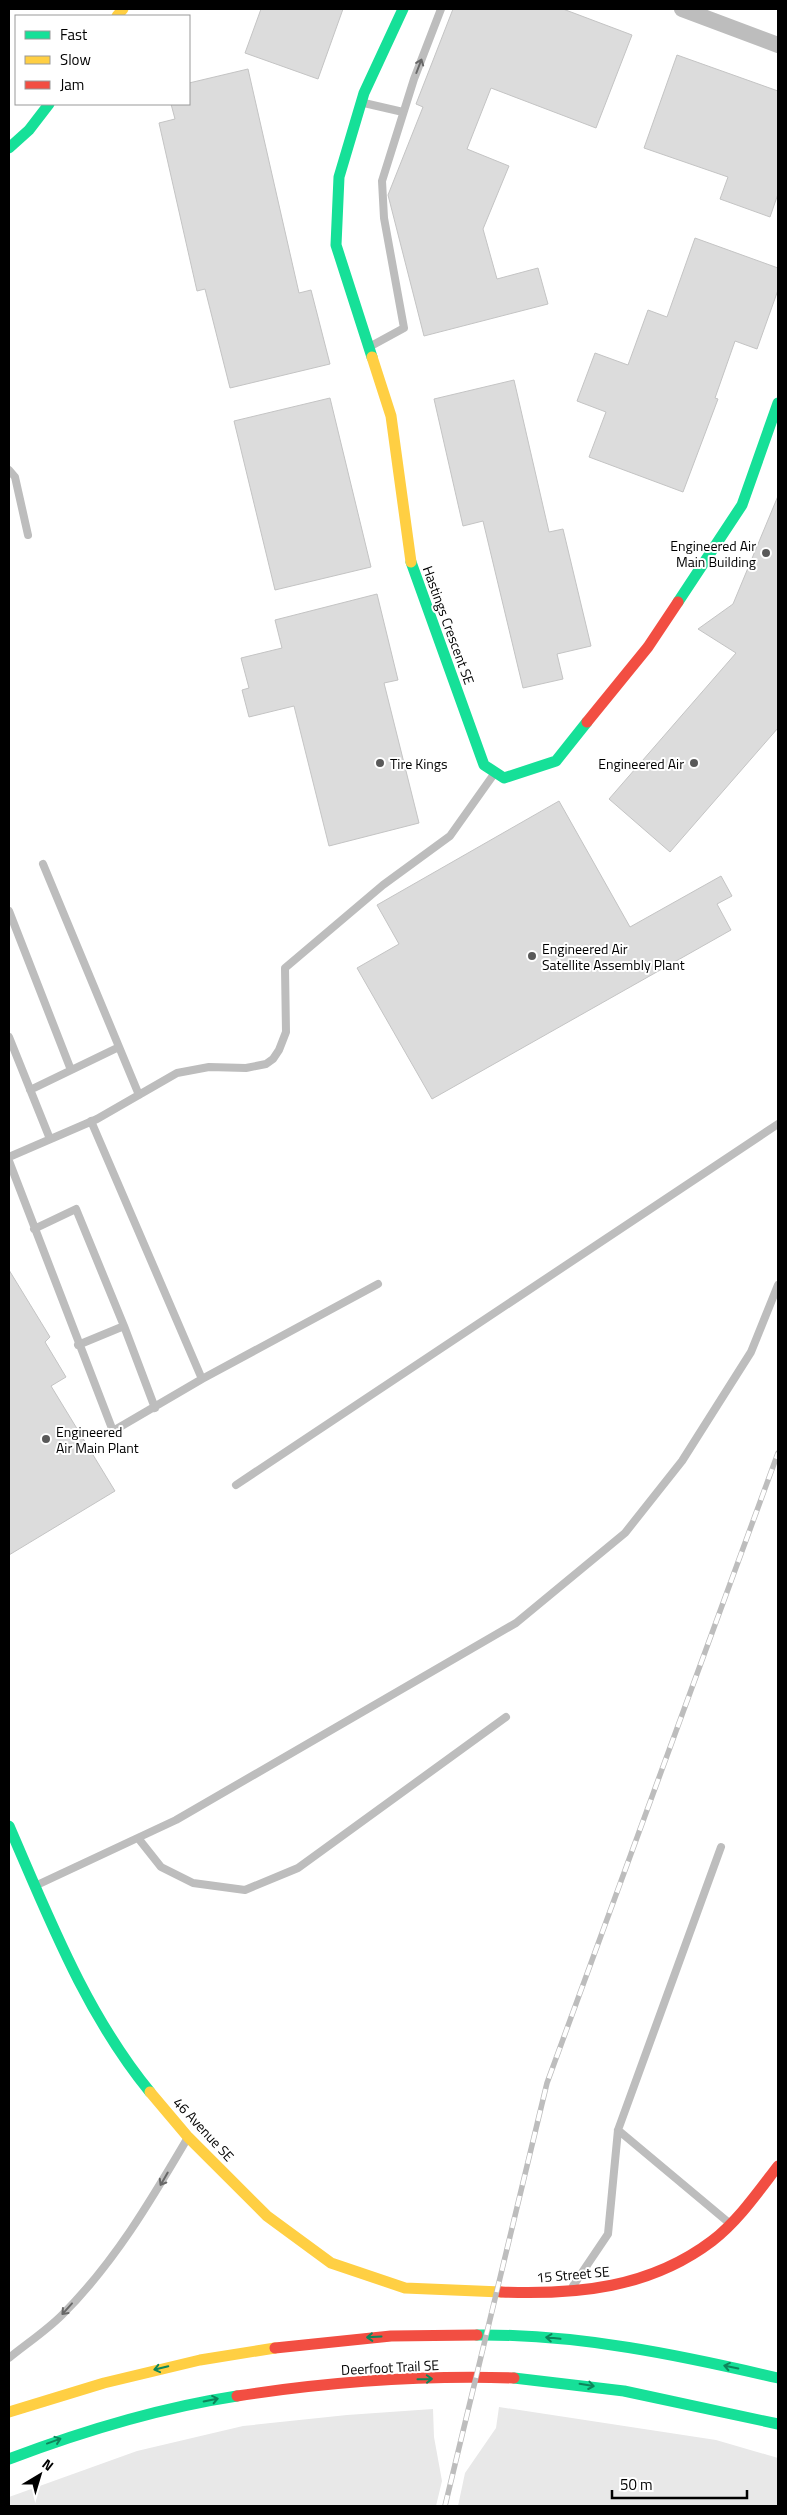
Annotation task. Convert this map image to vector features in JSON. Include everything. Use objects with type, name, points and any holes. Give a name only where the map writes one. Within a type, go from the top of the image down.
[{"type":"main road","name":"Hastings Crescent SE","points":[[403,9],[362,102],[340,177],[336,246],[391,416],[411,566],[484,765],[495,772]]},
{"type":"main road","points":[[9,148],[29,130],[48,105]]},
{"type":"main road","points":[[495,772],[504,778],[556,761],[648,647],[742,505],[778,403]]},
{"type":"main road","name":"46 Avenue SE","points":[[9,1826],[62,1947],[96,2013],[135,2073],[188,2137],[267,2216],[331,2263],[405,2288],[506,2292]]},
{"type":"main road","name":"15 Street SE","points":[[506,2292],[616,2286],[673,2266],[713,2240],[746,2207],[778,2166]]},
{"type":"main road","points":[[9,2412],[100,2383],[234,2352],[298,2342],[407,2335],[456,2333],[517,2334],[613,2344],[673,2353],[778,2378]]},
{"type":"main road","name":"Deerfoot Trail SE","points":[[9,2459],[57,2440],[127,2418],[240,2394],[392,2380],[528,2378],[623,2391],[725,2410],[778,2424]]},
{"type":"street","points":[[682,9],[778,45]]},
{"type":"lane","points":[[368,347],[404,328],[384,218],[382,181],[403,112],[441,9]]},
{"type":"lane","points":[[362,102],[403,112]]},
{"type":"lane","points":[[9,470],[15,477],[28,535]]},
{"type":"lane","points":[[9,1157],[91,1121],[177,1074],[209,1067],[246,1068],[266,1064],[273,1059],[286,1032],[284,968],[383,885],[450,836],[495,772]]},
{"type":"lane","points":[[43,864],[139,1095]]},
{"type":"lane","points":[[9,911],[71,1070]]},
{"type":"lane","points":[[9,1037],[50,1139]]},
{"type":"lane","points":[[30,1090],[119,1047]]},
{"type":"lane","points":[[91,1121],[202,1379]]},
{"type":"lane","points":[[236,1486],[778,1124]]},
{"type":"lane","points":[[9,1161],[78,1345],[113,1431],[202,1379],[378,1284]]},
{"type":"lane","points":[[34,1229],[76,1209],[155,1408]]},
{"type":"lane","points":[[36,1886],[176,1820],[516,1623],[625,1534],[682,1461],[751,1352],[778,1286]]},
{"type":"lane","points":[[78,1345],[124,1326]]},
{"type":"lane","points":[[138,1838],[161,1867],[193,1884],[244,1890],[298,1868],[506,1717]]},
{"type":"lane","points":[[570,2290],[608,2234],[618,2130],[722,1848]]},
{"type":"lane","points":[[618,2130],[729,2224]]},
{"type":"lane","points":[[9,2358],[61,2316],[106,2267],[142,2216],[188,2137]]},
{"type":"shaded area","points":[[499,2407],[716,2440],[778,2458],[778,2506],[458,2506],[465,2473],[496,2428]]},
{"type":"shaded area","points":[[433,2409],[434,2437],[442,2481],[436,2506],[9,2506],[9,2497],[137,2451],[243,2426],[347,2415]]},
{"type":"building","points":[[261,9],[343,9],[318,79],[245,53]]},
{"type":"building","points":[[453,9],[563,9],[632,35],[596,128],[491,88],[467,149],[509,166],[483,229],[497,279],[538,268],[548,304],[424,336],[388,195],[423,107],[416,104]]},
{"type":"building","points":[[677,55],[778,91],[778,194],[770,217],[720,199],[728,177],[644,148]]},
{"type":"building","points":[[248,69],[299,293],[311,290],[330,364],[230,388],[205,289],[197,291],[159,123],[175,119],[171,105],[190,105],[190,83]]},
{"type":"building","points":[[695,238],[778,268],[778,290],[757,349],[735,341],[715,398],[718,399],[683,492],[589,457],[606,412],[577,401],[595,353],[628,365],[648,310],[667,317]]},
{"type":"building","points":[[514,380],[549,532],[563,529],[591,646],[557,654],[563,679],[523,688],[483,521],[463,526],[434,399]]},
{"type":"building","points":[[330,398],[371,567],[275,590],[234,421]]},
{"type":"building","name":"Engineered Air","points":[[778,496],[778,728],[670,852],[609,799],[736,653],[698,629],[733,604]]},
{"type":"building","points":[[377,594],[398,680],[384,683],[419,823],[329,846],[294,706],[249,717],[242,690],[249,688],[241,658],[282,648],[275,620]]},
{"type":"building","name":"Engineered Air Satellite Assembly Plant","points":[[559,801],[630,927],[721,876],[732,896],[717,904],[731,930],[432,1099],[357,968],[399,944],[377,905]]},
{"type":"building","name":"Engineered Air Main Plant","points":[[9,1270],[50,1337],[45,1342],[66,1377],[51,1386],[115,1491],[9,1555]]},
{"type":"railway","points":[[445,2506],[547,2083],[778,1453]]},
{"type":"traffic: fast","points":[[372,357],[336,245],[339,177],[364,93],[403,9]]},
{"type":"traffic: fast","points":[[9,148],[29,130],[48,105]]},
{"type":"traffic: fast","points":[[678,602],[742,505],[778,403]]},
{"type":"traffic: fast","points":[[411,562],[484,765],[504,778],[556,761],[587,722]]},
{"type":"traffic: fast","points":[[9,1826],[54,1930],[88,1998],[127,2062],[150,2092]]},
{"type":"traffic: fast","points":[[477,2335],[553,2338],[591,2342],[704,2361],[778,2378]]},
{"type":"traffic: fast","points":[[514,2378],[624,2391],[778,2424]]},
{"type":"traffic: fast","points":[[9,2459],[121,2422],[178,2407],[237,2396]]},
{"type":"traffic: slow","points":[[118,15],[123,9]]},
{"type":"traffic: slow","points":[[372,357],[391,416],[411,562]]},
{"type":"traffic: slow","points":[[150,2092],[188,2137],[267,2216],[331,2263],[405,2288],[501,2292]]},
{"type":"traffic: slow","points":[[9,2412],[104,2383],[200,2360],[275,2348]]},
{"type":"traffic: jam","points":[[587,722],[648,647],[678,602]]},
{"type":"traffic: jam","points":[[501,2292],[529,2293],[585,2290],[638,2279],[664,2269],[688,2257],[721,2233],[747,2206],[778,2166]]},
{"type":"traffic: jam","points":[[275,2348],[391,2336],[477,2335]]},
{"type":"traffic: jam","points":[[237,2396],[340,2383],[479,2377],[514,2378]]},
{"type":"place","name":"Engineered Air Main Building","points":[[766,553]]},
{"type":"place","name":"Tire Kings","points":[[380,763]]},
{"type":"place","name":"Engineered Air","points":[[694,763]]},
{"type":"place","name":"Engineered Air Satellite Assembly Plant","points":[[532,956]]},
{"type":"place","name":"Engineered Air Main Plant","points":[[46,1439]]}]
